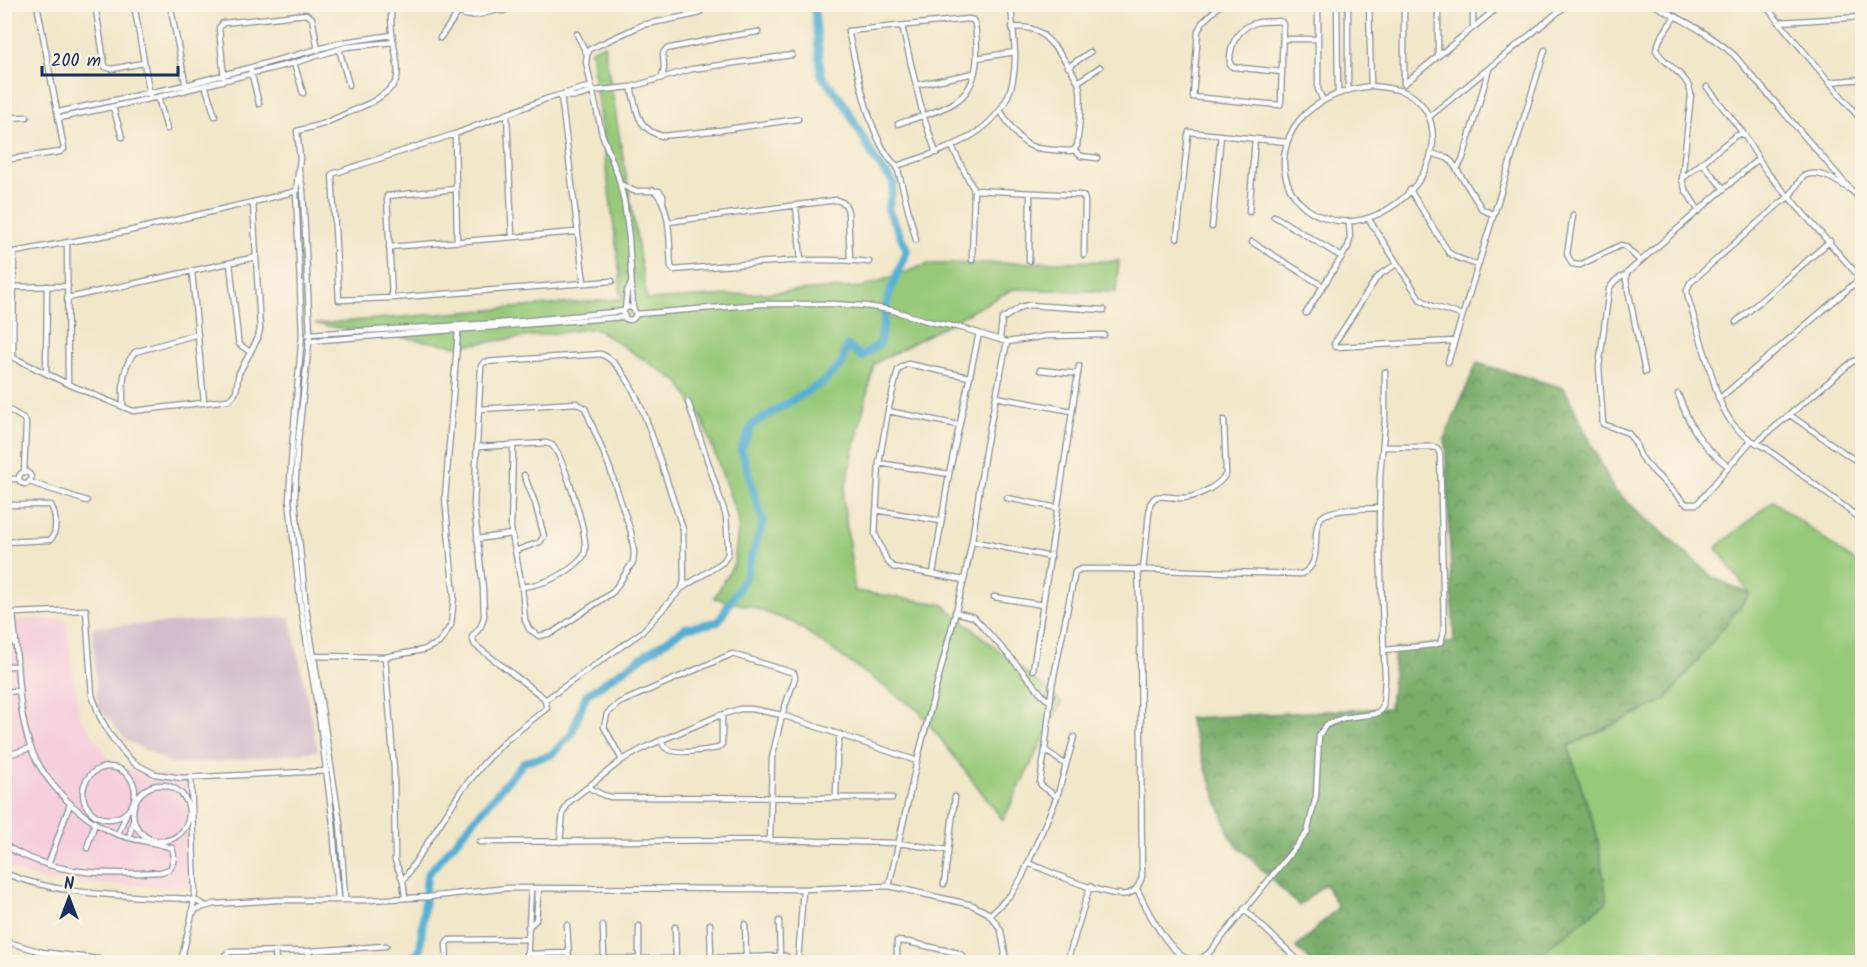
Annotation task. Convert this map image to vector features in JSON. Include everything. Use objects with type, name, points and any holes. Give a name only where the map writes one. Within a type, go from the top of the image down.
[{"type":"street","points":[[4,160],[62,152],[64,147],[37,4]]},
{"type":"street","points":[[95,4],[105,67],[112,69],[143,63]]},
{"type":"street","points":[[134,4],[150,96]]},
{"type":"street","points":[[170,4],[186,87]]},
{"type":"street","points":[[345,899],[340,823],[301,608],[289,500],[303,334],[296,191],[300,158],[297,131],[323,124],[370,103],[395,82],[396,52],[392,35],[391,4]]},
{"type":"street","points":[[451,4],[458,13],[471,16],[497,7],[503,11],[522,4]]},
{"type":"street","points":[[631,284],[627,291],[624,313],[630,320],[634,318],[634,311],[624,201],[592,91],[586,62],[587,55],[590,49],[632,29],[700,13],[701,4]]},
{"type":"street","points":[[897,166],[952,147],[984,127],[1001,112],[1013,80],[1015,52],[1011,4]]},
{"type":"street","points":[[1221,4],[1202,23],[1198,31],[1193,97],[1280,105],[1282,72],[1283,39],[1282,22],[1254,23],[1233,41],[1230,65],[1282,72]]},
{"type":"street","points":[[1317,4],[1318,89],[1323,101]]},
{"type":"street","points":[[1337,4],[1338,93]]},
{"type":"street","points":[[1348,4],[1348,90]]},
{"type":"street","points":[[1370,4],[1371,86]]},
{"type":"street","points":[[1404,4],[1404,92]]},
{"type":"street","points":[[1438,4],[1438,56]]},
{"type":"street","points":[[1473,4],[1473,27]]},
{"type":"street","points":[[1404,84],[1502,4]]},
{"type":"street","points":[[1430,116],[1568,4]]},
{"type":"street","points":[[1652,4],[1717,40],[1734,55],[1863,201]]},
{"type":"street","points":[[1764,4],[1863,121]]},
{"type":"street","points":[[440,38],[458,13]]},
{"type":"street","points":[[224,78],[219,28],[223,23],[306,14],[312,18],[319,52]]},
{"type":"street","points":[[1675,16],[1660,39],[1656,50],[1690,87],[1682,179],[1685,189],[1700,211]]},
{"type":"street","points":[[1779,22],[1863,17]]},
{"type":"street","points":[[898,124],[948,106],[958,101],[965,92],[974,73],[977,58],[973,20],[848,31],[875,133],[888,159],[897,166],[916,240]]},
{"type":"street","points":[[902,26],[923,115],[936,153]]},
{"type":"street","points":[[1012,27],[1030,28],[1042,34],[1078,82],[1080,105],[1077,146],[1074,150]]},
{"type":"street","points":[[662,77],[663,53],[666,50],[758,32]]},
{"type":"street","points":[[577,34],[587,55]]},
{"type":"street","points":[[251,71],[294,63],[344,42],[392,35]]},
{"type":"street","points":[[1283,39],[1318,39]]},
{"type":"street","points":[[59,115],[113,106],[319,52],[394,42]]},
{"type":"street","points":[[339,49],[349,85]]},
{"type":"street","points":[[1448,362],[1545,50]]},
{"type":"street","points":[[977,58],[1015,52]]},
{"type":"street","points":[[1068,67],[1090,52]]},
{"type":"street","points":[[612,281],[339,300],[332,174],[455,134],[567,92],[587,87],[592,91],[631,87],[692,69],[792,55]]},
{"type":"street","points":[[294,63],[303,93]]},
{"type":"street","points":[[1078,82],[1100,67]]},
{"type":"street","points":[[1457,169],[1463,158],[1489,69]]},
{"type":"street","points":[[251,71],[260,104]]},
{"type":"street","points":[[916,85],[974,73]]},
{"type":"street","points":[[59,115],[150,96],[158,97],[186,87],[205,85],[224,78]]},
{"type":"street","points":[[1829,82],[1863,80]]},
{"type":"street","points":[[205,85],[215,116]]},
{"type":"street","points":[[1371,86],[1404,92],[1414,97],[1430,116],[1433,138],[1427,167],[1410,190],[1395,204],[1368,218],[1349,222],[1328,219],[1300,203],[1284,176],[1283,164],[1287,142],[1304,115],[1323,101],[1348,90],[1371,86]]},
{"type":"street","points":[[631,87],[641,122],[653,133],[662,135],[721,130],[798,119]]},
{"type":"street","points":[[1707,87],[1743,133],[1766,171],[1862,279],[1719,399]]},
{"type":"street","points":[[561,95],[584,283]]},
{"type":"street","points":[[158,97],[167,129]]},
{"type":"street","points":[[113,106],[122,137]]},
{"type":"street","points":[[1001,112],[1027,146],[1052,150],[1074,150],[1081,156],[1097,158]]},
{"type":"street","points":[[507,114],[512,237]]},
{"type":"street","points":[[4,118],[27,117]]},
{"type":"street","points":[[1177,238],[1189,132],[1287,142]]},
{"type":"street","points":[[1682,179],[1734,136],[1743,133]]},
{"type":"street","points":[[455,134],[457,241]]},
{"type":"street","points":[[1212,227],[1221,135]]},
{"type":"street","points":[[1249,212],[1255,139]]},
{"type":"street","points":[[952,147],[974,190],[972,261]]},
{"type":"street","points":[[1431,153],[1447,158],[1457,169],[1482,209],[1494,215]]},
{"type":"street","points":[[1645,372],[1626,275],[1640,260],[1758,159]]},
{"type":"street","points":[[1702,163],[1724,189]]},
{"type":"street","points":[[299,167],[303,190],[310,334],[297,450],[295,500],[311,656]]},
{"type":"street","points":[[1851,190],[1829,178],[1815,174],[1803,176],[1789,197],[1690,283],[1687,290],[1719,399],[1737,431],[1766,448],[1863,520]]},
{"type":"street","points":[[620,184],[634,191],[662,192],[668,222],[671,267],[674,270],[801,261],[869,262]]},
{"type":"street","points":[[392,298],[387,196],[455,189]]},
{"type":"street","points":[[4,254],[129,231],[303,190]]},
{"type":"street","points":[[974,190],[1084,197],[1084,255]]},
{"type":"street","points":[[1410,190],[1449,253],[1478,265]]},
{"type":"street","points":[[624,201],[634,191]]},
{"type":"street","points":[[1029,261],[1030,193]]},
{"type":"street","points":[[668,222],[836,200],[846,205],[850,260]]},
{"type":"street","points":[[4,353],[68,384],[133,411],[228,400],[235,395],[238,389],[239,373],[258,338],[260,329],[253,202]]},
{"type":"street","points":[[796,206],[801,261]]},
{"type":"street","points":[[1573,215],[1567,254],[1572,264],[1580,265],[1621,245],[1640,260]]},
{"type":"street","points":[[1274,216],[1342,257]]},
{"type":"street","points":[[1368,218],[1417,296],[1424,302],[1462,315]]},
{"type":"street","points":[[1306,312],[1350,243],[1349,222]]},
{"type":"street","points":[[389,247],[577,232]]},
{"type":"street","points":[[1736,322],[1830,241]]},
{"type":"street","points":[[67,242],[68,384]]},
{"type":"street","points":[[1252,242],[1323,286]]},
{"type":"street","points":[[13,357],[14,252]]},
{"type":"street","points":[[68,298],[256,257]]},
{"type":"street","points":[[230,263],[239,344],[249,352]]},
{"type":"street","points":[[1397,264],[1376,279],[1334,344],[1335,347],[1454,341]]},
{"type":"street","points":[[192,271],[204,403]]},
{"type":"street","points":[[1626,275],[1614,281],[1609,290],[1599,367],[1603,424],[1628,433],[1635,442],[1640,456],[1686,504],[1697,504],[1754,442],[1790,415],[1852,362],[1863,360]]},
{"type":"street","points":[[46,372],[47,286]]},
{"type":"street","points":[[14,287],[68,286]]},
{"type":"street","points":[[624,313],[628,307],[634,311],[762,304],[832,304],[891,310],[1007,342],[1046,336],[1104,335]]},
{"type":"street","points":[[1000,339],[1002,320],[1021,307],[1029,305],[1104,310]]},
{"type":"street","points":[[303,334],[500,323],[624,313]]},
{"type":"street","points":[[302,342],[458,331],[624,313]]},
{"type":"street","points":[[311,656],[385,657],[431,647],[439,643],[451,625],[454,596],[445,498],[458,331]]},
{"type":"street","points":[[933,574],[959,425],[979,333]]},
{"type":"street","points":[[123,407],[125,366],[135,352],[198,334]]},
{"type":"street","points":[[889,886],[917,761],[964,579],[985,451],[1007,342]]},
{"type":"street","points":[[403,881],[461,790],[505,741],[547,708],[545,700],[475,645],[472,637],[481,626],[484,616],[474,505],[480,370],[484,362],[602,354],[617,364],[643,411],[683,529],[682,588]]},
{"type":"street","points":[[964,579],[893,567],[887,561],[875,534],[879,463],[898,370],[908,364],[969,378]]},
{"type":"street","points":[[1033,670],[1080,366]]},
{"type":"street","points":[[1040,370],[1078,374]]},
{"type":"street","points":[[1137,889],[1152,921],[1173,948],[1190,960],[1199,960],[1209,953],[1307,833],[1316,796],[1319,735],[1326,725],[1343,718],[1375,714],[1383,706],[1385,679],[1380,508],[1385,372]]},
{"type":"street","points":[[1678,394],[1687,417],[1702,444],[1729,467]]},
{"type":"street","points":[[996,397],[1072,411]]},
{"type":"street","points":[[545,700],[642,632],[682,588],[723,561],[728,554],[728,523],[688,402]]},
{"type":"street","points":[[480,409],[576,403],[585,408],[609,466],[631,532],[633,562],[613,592],[548,635],[539,636],[529,629],[525,620],[522,588],[512,534],[513,445]]},
{"type":"street","points":[[4,407],[23,418],[26,423],[24,472],[20,474],[19,479]]},
{"type":"street","points":[[888,411],[959,425]]},
{"type":"street","points":[[1790,415],[1863,465]]},
{"type":"street","points":[[1028,863],[1109,893],[1127,894],[1137,889],[1142,878],[1141,570],[1150,504],[1157,497],[1180,498],[1194,495],[1219,483],[1226,474],[1224,420]]},
{"type":"street","points":[[477,447],[546,443],[553,446],[563,466],[586,544],[583,557],[566,572],[548,581],[522,588]]},
{"type":"street","points":[[1383,447],[1432,447],[1437,448],[1440,454],[1444,631],[1440,643],[1384,650]]},
{"type":"street","points":[[879,463],[950,474]]},
{"type":"street","points":[[24,472],[30,474],[29,482]]},
{"type":"street","points":[[515,551],[540,542],[544,532],[524,475]]},
{"type":"street","points":[[4,479],[19,479],[23,483],[29,482],[87,501]]},
{"type":"street","points":[[1007,498],[1058,508]]},
{"type":"street","points":[[4,506],[51,505],[54,508],[55,533],[54,538],[50,540],[4,542]]},
{"type":"street","points":[[1057,797],[1040,783],[1046,750],[1050,701],[1075,572],[1081,569],[1301,574],[1308,572],[1314,563],[1319,521],[1324,515],[1332,512],[1380,508]]},
{"type":"street","points":[[876,510],[941,521]]},
{"type":"street","points":[[477,538],[512,534]]},
{"type":"street","points":[[972,541],[1051,557]]},
{"type":"street","points":[[994,597],[1043,605]]},
{"type":"street","points":[[4,614],[86,610],[92,695],[100,717],[110,735],[134,763],[155,774],[191,778],[330,771]]},
{"type":"street","points":[[955,612],[974,617],[1034,686],[1050,701]]},
{"type":"street","points":[[4,845],[20,855],[48,865],[96,874],[161,872],[171,869],[174,854],[171,848],[129,838],[95,823],[70,804],[43,770],[31,748],[21,713],[13,613]]},
{"type":"street","points":[[4,637],[10,638],[16,645]]},
{"type":"street","points":[[622,760],[604,727],[605,718],[610,709],[619,703],[732,654],[794,673],[795,678],[782,714],[772,758],[770,840]]},
{"type":"street","points":[[385,657],[394,770],[395,861],[403,881],[405,897]]},
{"type":"street","points":[[4,666],[17,666]]},
{"type":"street","points":[[4,692],[19,691]]},
{"type":"street","points":[[560,842],[565,807],[622,760],[661,740],[740,709],[782,714],[917,761]]},
{"type":"street","points":[[661,740],[668,750],[677,752],[718,748],[722,744],[722,715]]},
{"type":"street","points":[[836,797],[840,734]]},
{"type":"street","points":[[990,915],[1012,893],[1022,877],[1057,797],[1074,737]]},
{"type":"street","points":[[4,756],[31,748]]},
{"type":"street","points":[[1046,750],[1066,765]]},
{"type":"street","points":[[118,834],[132,805],[135,789],[132,780],[120,769],[102,767],[86,780],[83,797],[91,812],[121,826]]},
{"type":"street","points":[[330,771],[338,899]]},
{"type":"street","points":[[181,963],[195,892],[191,778]]},
{"type":"street","points":[[129,838],[132,830],[133,808],[139,795],[146,789],[163,785],[172,787],[186,800],[189,808],[186,826],[172,838],[154,840],[132,830]]},
{"type":"street","points":[[588,787],[611,797],[892,798]]},
{"type":"street","points":[[944,884],[955,797]]},
{"type":"street","points":[[48,865],[70,804]]},
{"type":"street","points":[[107,819],[120,817],[127,812]]},
{"type":"street","points":[[133,817],[139,830],[145,836]]},
{"type":"street","points":[[87,848],[95,823]]},
{"type":"street","points":[[479,842],[770,840],[898,843],[948,850]]},
{"type":"street","points":[[4,873],[69,891],[186,899],[205,906]]},
{"type":"street","points":[[192,914],[205,906],[277,900],[368,900],[428,897],[507,888],[803,889],[889,886],[972,905],[990,915],[1001,932],[1005,953],[1004,963]]},
{"type":"street","points":[[1067,963],[1089,886]]},
{"type":"street","points":[[526,963],[531,888]]},
{"type":"street","points":[[528,927],[536,920],[539,888]]},
{"type":"street","points":[[798,963],[803,889]]},
{"type":"street","points":[[1244,909],[1300,963]]},
{"type":"street","points":[[567,925],[568,959],[662,961],[783,956],[779,921]]},
{"type":"street","points":[[710,924],[711,958]]},
{"type":"street","points":[[745,924],[746,957]]},
{"type":"street","points":[[603,926],[604,959]]},
{"type":"street","points":[[639,926],[639,959]]},
{"type":"street","points":[[675,927],[676,959]]},
{"type":"street","points":[[447,963],[446,944],[449,940],[527,939]]},
{"type":"street","points":[[4,941],[42,952],[106,961],[142,959]]},
{"type":"street","points":[[897,963],[897,941],[958,953],[963,956],[965,963]]},
{"type":"street","points":[[221,963],[229,952],[309,951],[386,945]]},
{"type":"street","points":[[309,951],[309,963]]},
{"type":"street","points":[[42,952],[42,963]]},
{"type":"street","points":[[275,952],[276,963]]},
{"type":"street","points":[[526,954],[568,953]]},
{"type":"street","points":[[765,956],[765,963]]},
{"type":"shaded area","points":[[290,617],[318,751],[215,762],[172,764],[126,740],[98,706],[92,627]]},
{"type":"shaded area","points":[[66,619],[79,714],[115,767],[188,778],[194,888],[46,882],[5,867],[5,620]]},
{"type":"green space","points":[[604,44],[647,300],[863,287],[928,264],[1119,261],[1116,292],[1013,289],[874,364],[843,497],[855,591],[942,604],[1062,702],[1003,820],[919,711],[794,623],[752,607],[714,598],[734,564],[739,521],[703,421],[679,382],[595,328],[457,346],[315,324],[622,299],[591,50]]},
{"type":"green space","points":[[1477,363],[1564,388],[1614,490],[1714,578],[1750,594],[1666,700],[1568,746],[1597,835],[1607,902],[1530,962],[1312,962],[1296,948],[1338,907],[1325,884],[1299,906],[1231,839],[1188,718],[1390,708],[1395,649],[1454,642],[1445,437]]},
{"type":"green space","points":[[1773,501],[1862,567],[1862,962],[1530,962],[1607,902],[1597,835],[1568,746],[1666,700],[1750,594],[1716,548]]},
{"type":"waterway","points":[[409,962],[420,950],[427,875],[524,762],[551,755],[571,735],[586,695],[685,628],[718,622],[745,578],[763,522],[741,449],[753,424],[823,382],[842,364],[847,345],[862,357],[880,343],[888,297],[907,250],[888,209],[894,183],[876,161],[843,102],[821,75],[814,4]]}]
